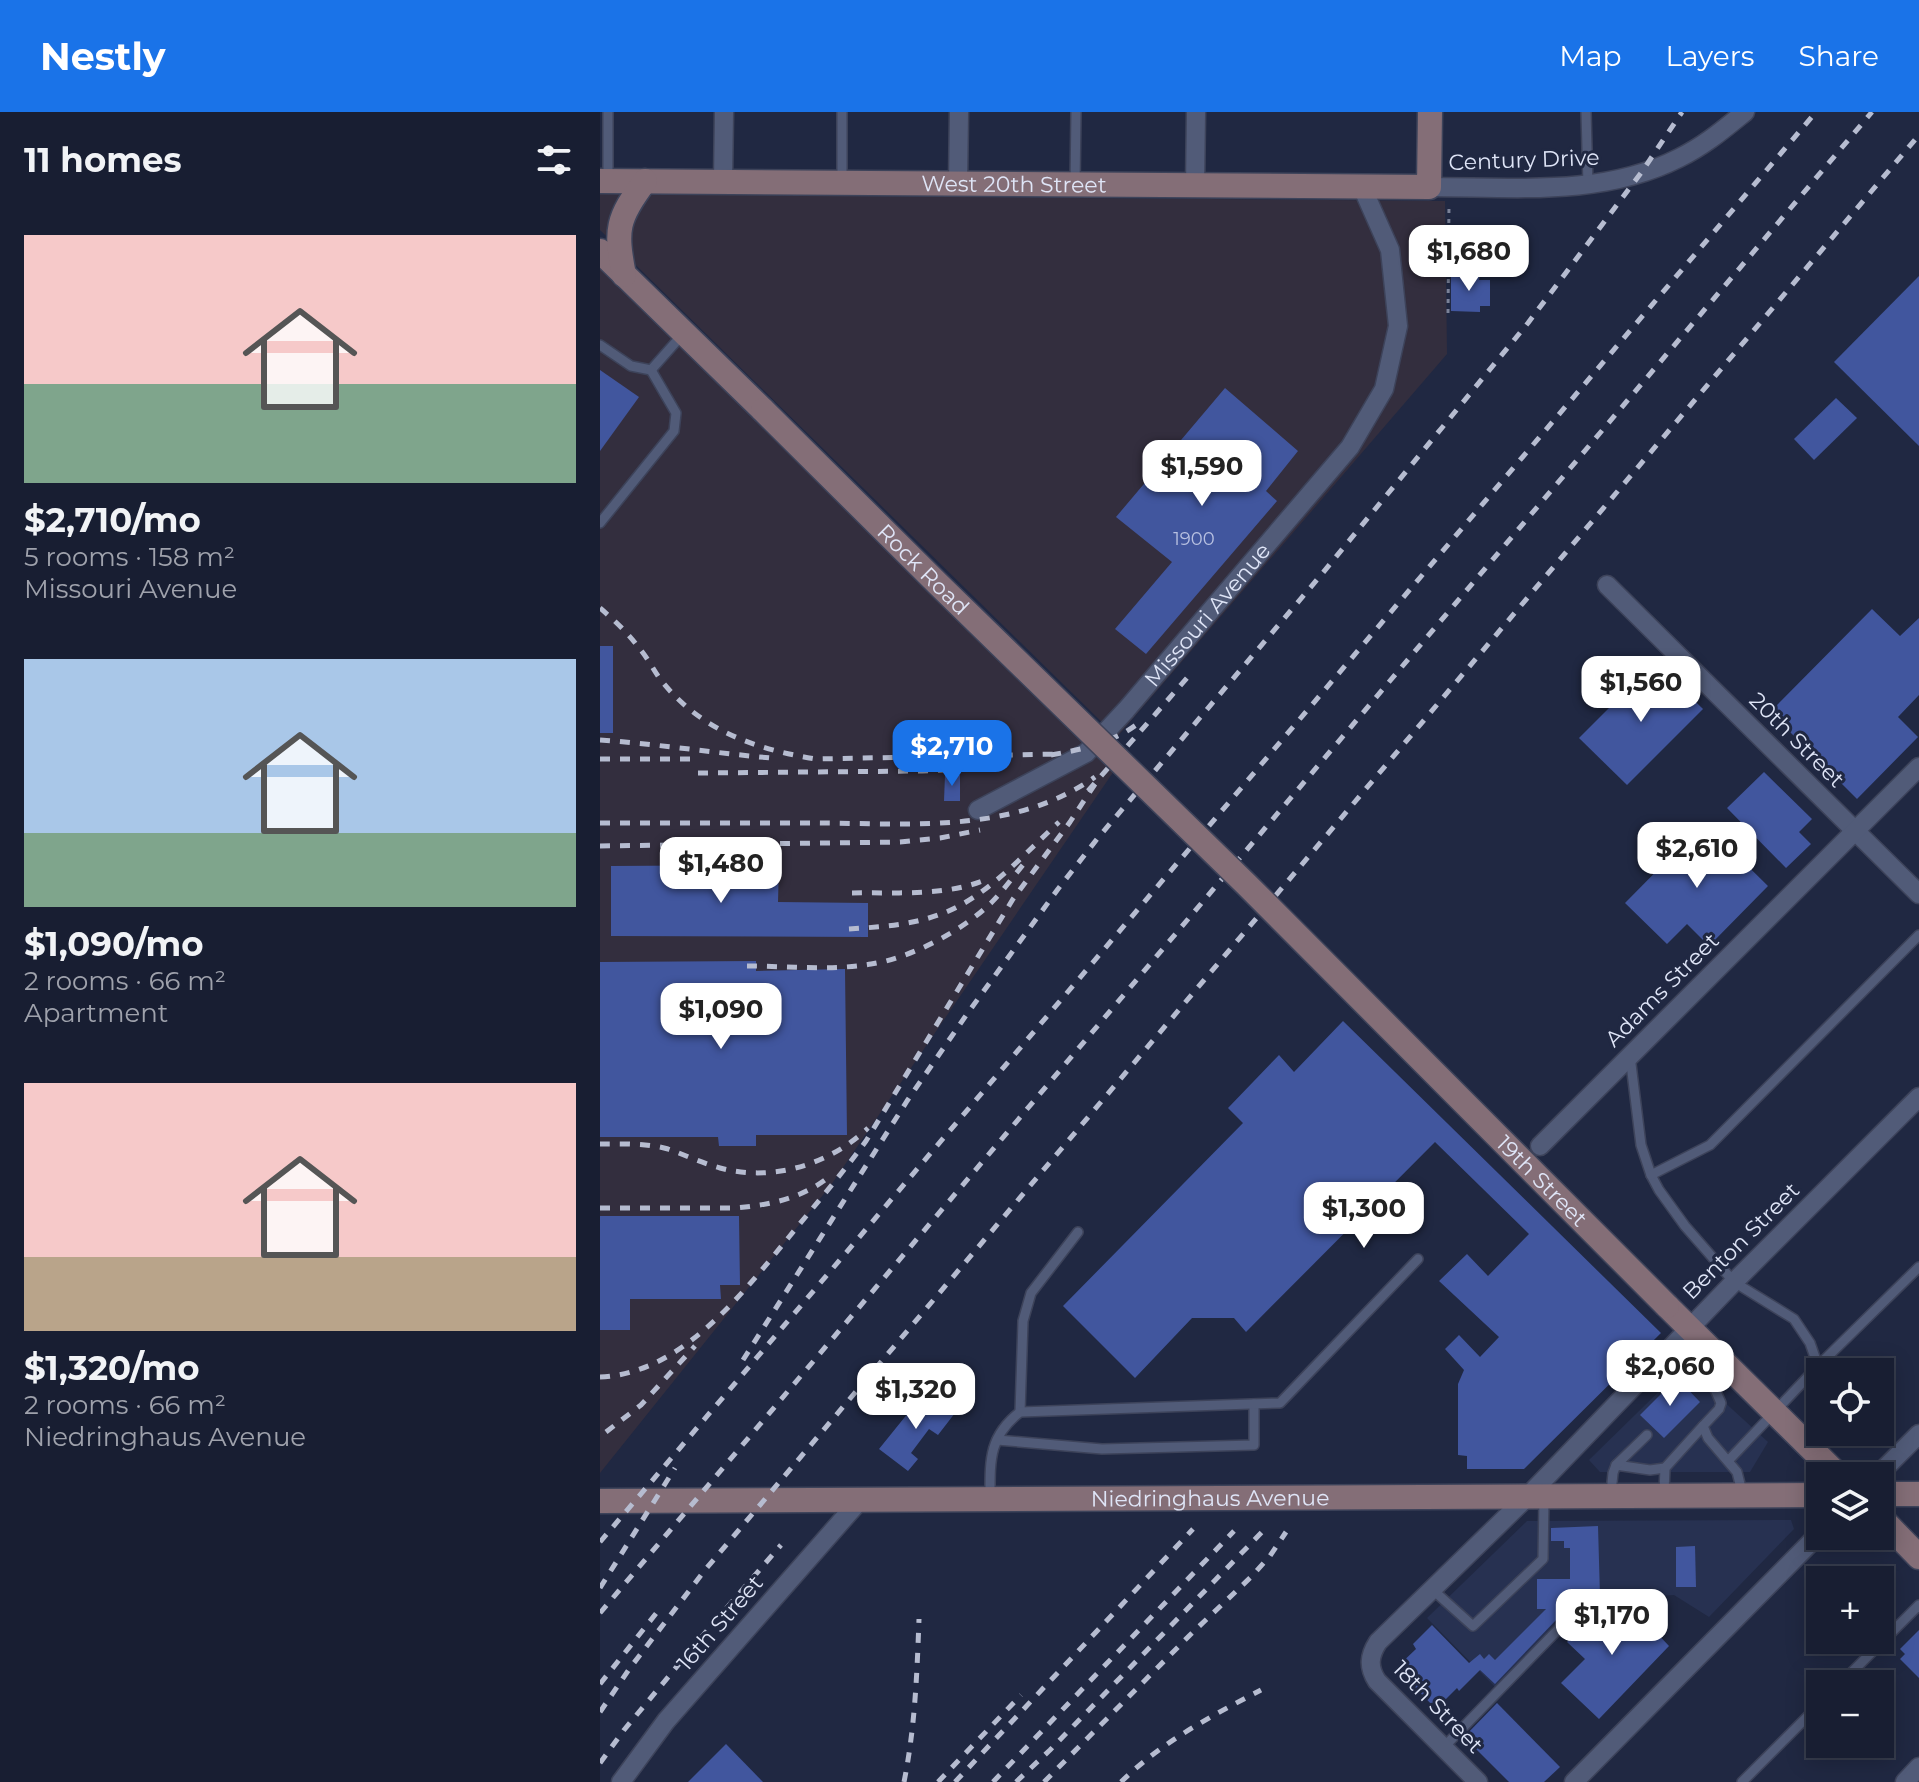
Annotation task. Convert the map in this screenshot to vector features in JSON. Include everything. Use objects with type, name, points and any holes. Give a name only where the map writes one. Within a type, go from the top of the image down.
[{"type":"street","points":[[723,181],[724,112]]},
{"type":"street","points":[[958,183],[959,112]]},
{"type":"street","points":[[1195,187],[1196,112]]},
{"type":"street","points":[[1430,112],[1439,187]]},
{"type":"street","name":"Century Drive","points":[[1439,187],[1588,185],[1641,173],[1678,159],[1711,140],[1745,112]]},
{"type":"street","name":"West 20th Street","points":[[604,181],[1439,187]]},
{"type":"street","points":[[624,275],[618,244],[619,224],[627,205],[645,181]]},
{"type":"street","name":"Missouri Avenue","points":[[978,810],[1086,753],[1350,447],[1384,389],[1398,326],[1390,250],[1362,187]]},
{"type":"street","name":"Rock Road","points":[[600,251],[1247,885]]},
{"type":"street","name":"20th Street","points":[[1607,585],[1919,894]]},
{"type":"street","name":"Adams Street","points":[[1540,1146],[1919,767]]},
{"type":"street","name":"19th Street","points":[[1247,885],[1825,1462]]},
{"type":"street","name":"Benton Street","points":[[1370,1663],[1378,1642],[1535,1497],[1734,1282],[1919,1097]]},
{"type":"street","points":[[1891,1462],[1919,1434]]},
{"type":"street","points":[[1894,1494],[1919,1494]]},
{"type":"street","name":"Niedringhaus Avenue","points":[[600,1501],[1806,1495]]},
{"type":"street","name":"16th Street","points":[[621,1782],[666,1721],[860,1500]]},
{"type":"street","points":[[1894,1531],[1919,1557]]},
{"type":"street","points":[[1574,1782],[1806,1547]]},
{"type":"street","name":"18th Street","points":[[1370,1663],[1377,1681],[1478,1782]]},
{"type":"street","points":[[1905,1782],[1919,1767]]},
{"type":"lane","points":[[604,181],[608,112]]},
{"type":"lane","points":[[842,112],[842,182]]},
{"type":"lane","points":[[1075,185],[1076,112]]},
{"type":"lane","points":[[1586,112],[1588,185]]},
{"type":"lane","points":[[651,370],[684,333]]},
{"type":"lane","points":[[600,345],[631,366],[651,370],[676,413],[674,431],[600,523]]},
{"type":"lane","points":[[1651,1175],[1710,1145],[1919,935]]},
{"type":"lane","points":[[1630,1056],[1641,1145],[1651,1175],[1668,1206],[1734,1282],[1794,1319],[1810,1343],[1815,1358]]},
{"type":"lane","points":[[1020,1412],[1023,1321],[1031,1293],[1078,1232]]},
{"type":"lane","points":[[990,1500],[991,1456],[1006,1423],[1020,1412],[1280,1403],[1418,1259]]},
{"type":"lane","points":[[1826,1358],[1919,1267]]},
{"type":"lane","points":[[1664,1496],[1665,1468],[1719,1409],[1721,1403],[1713,1385],[1730,1368]]},
{"type":"lane","points":[[1728,1461],[1806,1378]]},
{"type":"lane","points":[[997,1440],[1102,1449],[1254,1445],[1254,1404]]},
{"type":"lane","points":[[1703,1426],[1708,1438],[1737,1472],[1743,1495]]},
{"type":"lane","points":[[1611,1496],[1616,1465],[1647,1435]]},
{"type":"lane","points":[[1616,1465],[1650,1470],[1665,1468]]},
{"type":"lane","points":[[1433,1590],[1473,1626],[1543,1559],[1535,1497]]},
{"type":"lane","points":[[1443,1748],[1577,1610],[1590,1604],[1626,1603]]},
{"type":"lane","points":[[1854,1670],[1919,1605]]},
{"type":"lane","points":[[1742,1782],[1806,1718]]},
{"type":"path","points":[[1439,187],[1448,313]]},
{"type":"shaded area","points":[[600,194],[1445,201],[1447,354],[1117,737],[600,230]]},
{"type":"shaded area","points":[[600,268],[1114,771],[831,1185],[600,1473]]},
{"type":"shaded area","points":[[1685,1366],[1768,1442],[1750,1472],[1600,1472],[1589,1460]]},
{"type":"shaded area","points":[[1791,1520],[1794,1529],[1709,1617],[1674,1595],[1600,1600],[1580,1606],[1497,1689],[1427,1618],[1527,1521]]},
{"type":"building","points":[[1451,275],[1480,275],[1479,280],[1490,280],[1490,306],[1480,306],[1480,312],[1451,311]]},
{"type":"building","points":[[1919,276],[1919,446],[1834,362]]},
{"type":"building","points":[[600,370],[639,397],[600,451]]},
{"type":"building","points":[[1225,388],[1298,451],[1266,491],[1277,501],[1146,654],[1115,629],[1172,562],[1116,517]]},
{"type":"building","points":[[1836,398],[1857,418],[1814,460],[1794,439]]},
{"type":"building","points":[[1872,609],[1900,636],[1919,618],[1919,695],[1898,717],[1918,737],[1857,799],[1770,712]]},
{"type":"building","points":[[600,646],[613,646],[613,733],[600,733]]},
{"type":"building","points":[[1655,662],[1703,709],[1627,785],[1579,738]]},
{"type":"building","points":[[1764,772],[1812,819],[1799,832],[1811,844],[1786,868],[1727,808]]},
{"type":"building","points":[[945,775],[960,775],[960,801],[944,801]]},
{"type":"building","points":[[1704,823],[1768,886],[1709,946],[1687,924],[1667,944],[1625,903]]},
{"type":"building","points":[[779,865],[778,902],[868,903],[868,937],[611,936],[611,866]]},
{"type":"building","points":[[756,961],[756,971],[845,969],[847,1135],[756,1135],[756,1146],[719,1146],[718,1137],[600,1137],[600,962]]},
{"type":"building","points":[[1343,1021],[1661,1333],[1524,1469],[1467,1469],[1467,1456],[1458,1455],[1458,1384],[1464,1370],[1445,1349],[1459,1335],[1480,1357],[1499,1337],[1439,1281],[1467,1254],[1488,1276],[1529,1234],[1435,1142],[1246,1332],[1234,1318],[1192,1318],[1135,1378],[1063,1306],[1243,1123],[1228,1108],[1279,1055],[1294,1072]]},
{"type":"building","points":[[600,1216],[739,1216],[740,1285],[720,1285],[721,1299],[630,1299],[630,1330],[600,1330]]},
{"type":"building","points":[[1677,1378],[1700,1402],[1664,1438],[1640,1415]]},
{"type":"building","points":[[921,1397],[930,1405],[936,1398],[955,1413],[938,1435],[929,1429],[911,1453],[918,1459],[908,1471],[879,1449]]},
{"type":"building","points":[[1598,1526],[1600,1596],[1556,1600],[1557,1619],[1495,1684],[1480,1670],[1436,1709],[1396,1668],[1416,1649],[1413,1644],[1432,1625],[1469,1663],[1480,1654],[1484,1659],[1489,1654],[1495,1660],[1546,1609],[1537,1609],[1537,1579],[1570,1579],[1570,1548],[1564,1548],[1564,1541],[1551,1541],[1551,1528]]},
{"type":"building","points":[[1695,1546],[1696,1587],[1676,1587],[1676,1547]]},
{"type":"building","points":[[1596,1611],[1637,1612],[1669,1646],[1599,1719],[1561,1683],[1585,1659],[1567,1642]]},
{"type":"building","points":[[1919,1630],[1919,1678],[1900,1659],[1905,1654],[1900,1649]]},
{"type":"building","points":[[1497,1703],[1560,1767],[1544,1782],[1509,1782],[1464,1737]]},
{"type":"building","points":[[726,1744],[763,1782],[688,1782]]},
{"type":"railway","points":[[743,1360],[907,1101],[1058,889],[1528,323],[1641,173],[1682,112]]},
{"type":"railway","points":[[600,1542],[1816,112]]},
{"type":"railway","points":[[600,1613],[1872,112]]},
{"type":"railway","points":[[600,1712],[705,1570],[1919,135]]},
{"type":"railway","points":[[600,608],[630,637],[676,697],[711,724],[750,743],[816,759],[1060,754]]},
{"type":"railway","points":[[1088,791],[1187,678]]},
{"type":"railway","points":[[1051,755],[1109,740],[1140,722]]},
{"type":"railway","points":[[600,740],[771,758]]},
{"type":"railway","points":[[600,759],[697,759]]},
{"type":"railway","points":[[698,773],[922,771],[996,765]]},
{"type":"railway","points":[[600,823],[958,822],[1029,809],[1063,796],[1095,777]]},
{"type":"railway","points":[[600,1377],[629,1372],[657,1362],[683,1346],[730,1306],[771,1259],[866,1141],[1013,899],[1095,784]]},
{"type":"railway","points":[[849,929],[907,923],[958,907],[1004,874],[1059,822]]},
{"type":"railway","points":[[600,846],[900,842],[980,830]]},
{"type":"railway","points":[[747,966],[841,967],[903,956],[966,924],[996,898],[1027,860]]},
{"type":"railway","points":[[852,893],[940,891],[990,878]]},
{"type":"railway","points":[[600,1144],[660,1147],[720,1168],[760,1173],[818,1161],[853,1141],[868,1128]]},
{"type":"railway","points":[[600,1208],[748,1207],[796,1196],[829,1177]]},
{"type":"railway","points":[[606,1432],[641,1405],[695,1346]]},
{"type":"railway","points":[[600,1588],[675,1468]]},
{"type":"railway","points":[[955,1782],[1193,1529]]},
{"type":"railway","points":[[993,1782],[1234,1531]]},
{"type":"railway","points":[[1016,1782],[1263,1531]]},
{"type":"railway","points":[[1044,1782],[1251,1577],[1286,1532]]},
{"type":"railway","points":[[600,1763],[624,1730],[781,1545]]},
{"type":"railway","points":[[600,1684],[658,1611]]},
{"type":"railway","points":[[904,1782],[913,1721],[919,1619]]},
{"type":"railway","points":[[1121,1782],[1170,1742],[1261,1690]]},
{"type":"railway","points":[[938,1782],[1021,1695]]}]
